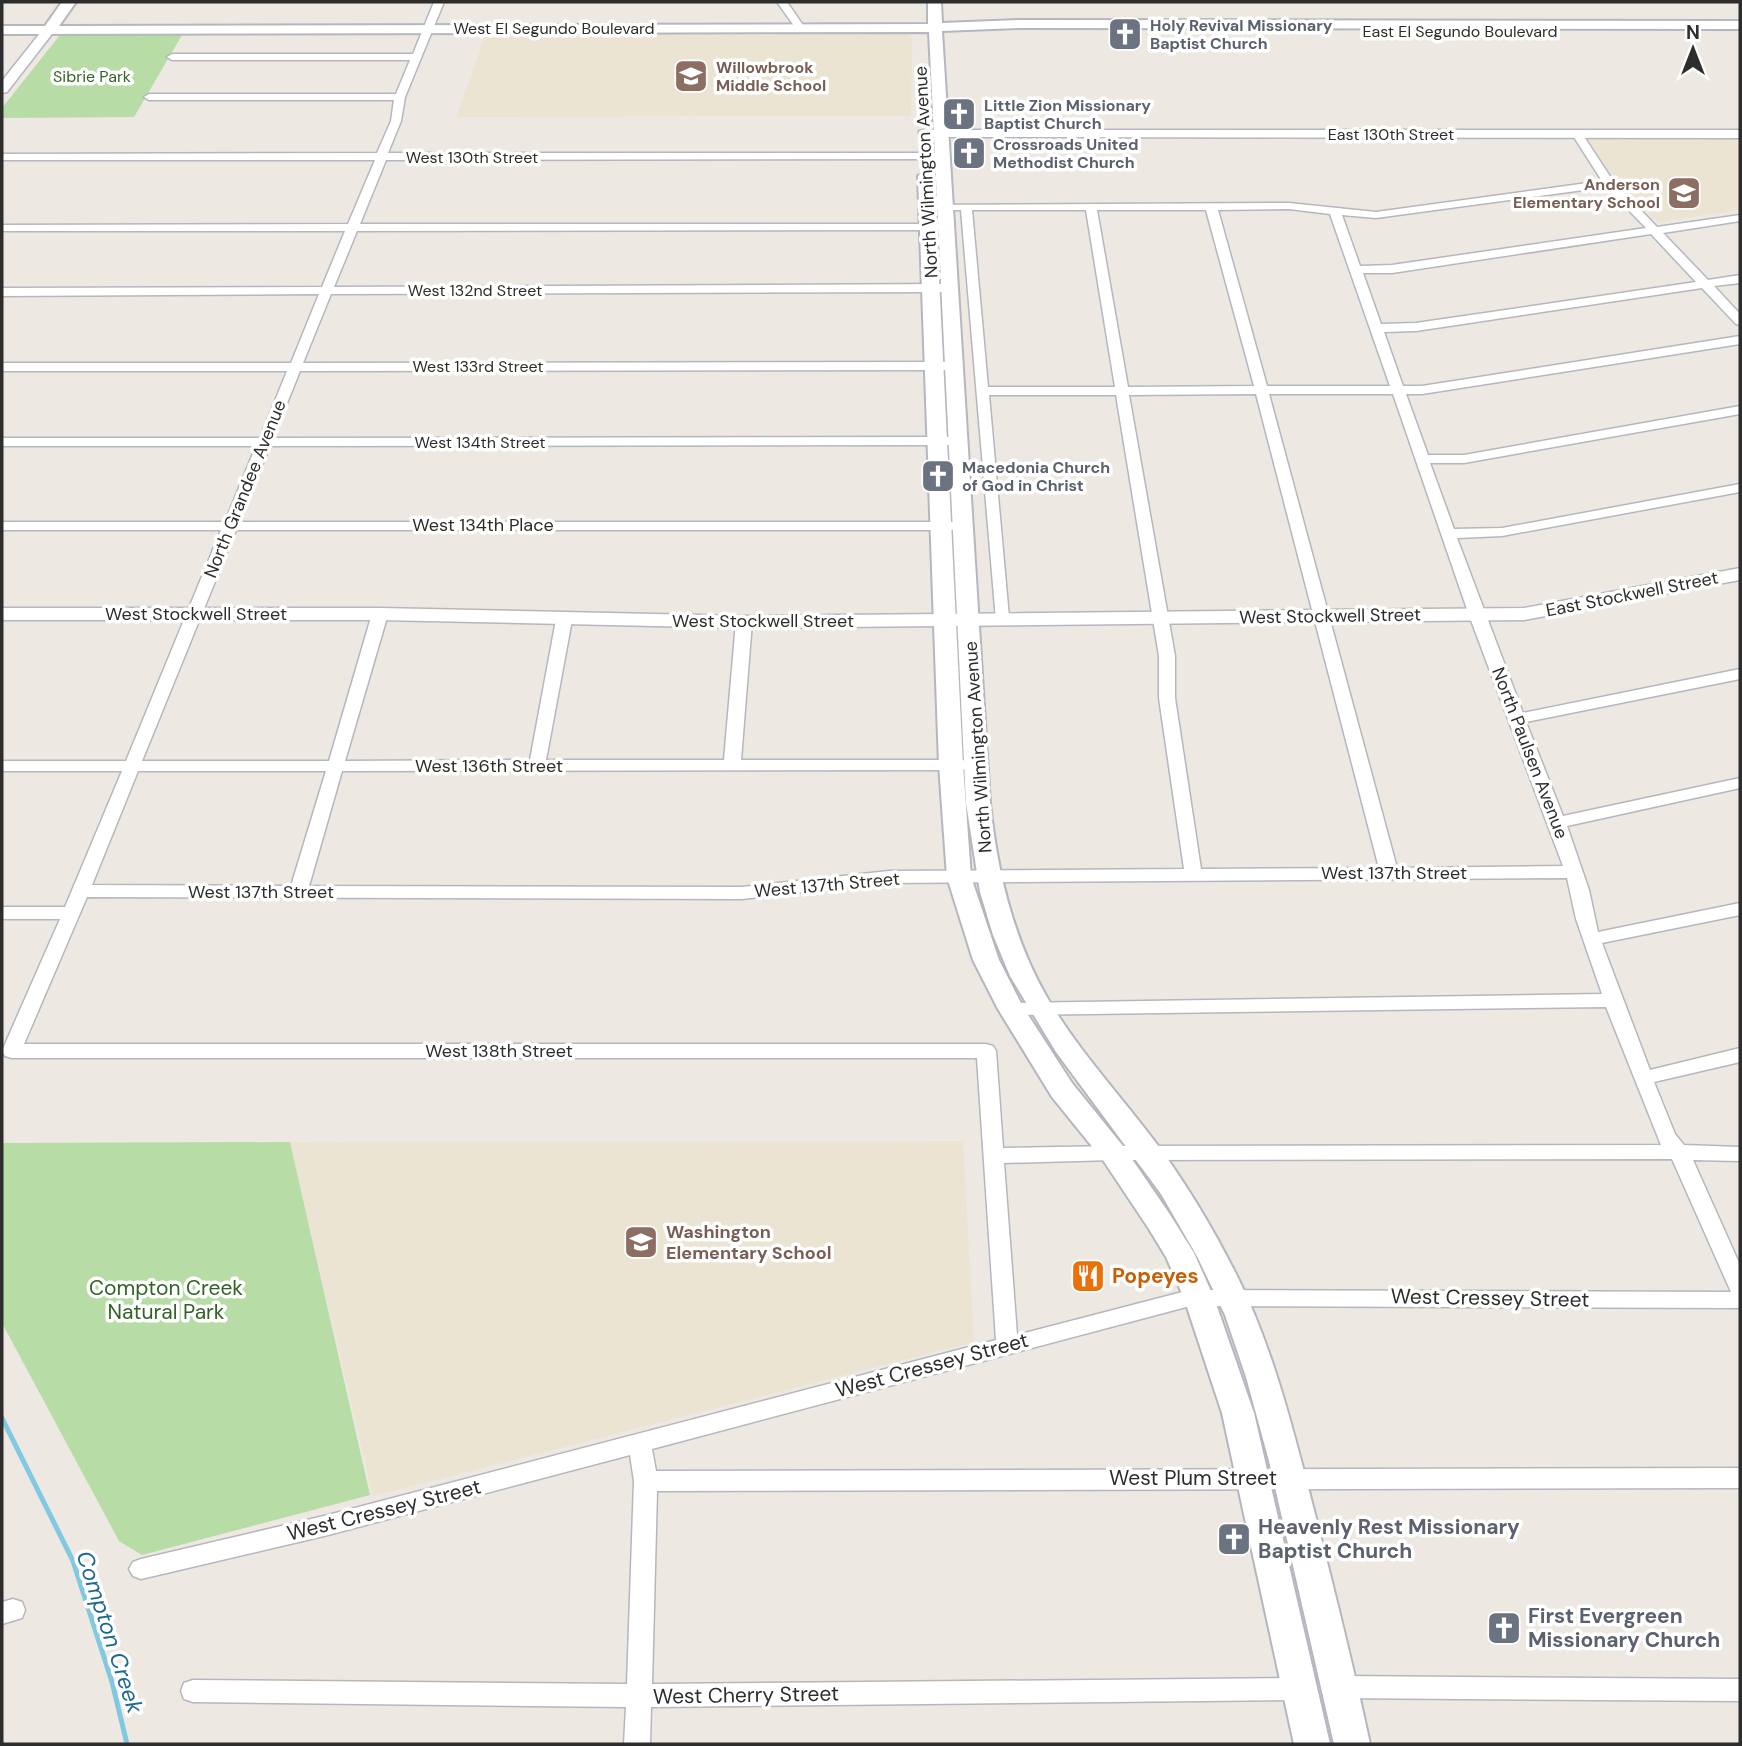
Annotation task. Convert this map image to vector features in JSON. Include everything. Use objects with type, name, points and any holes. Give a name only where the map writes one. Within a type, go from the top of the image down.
[{"type":"main road","points":[[50,28],[69,2]]},
{"type":"main road","name":"North Wilmington Avenue","points":[[921,48],[934,2]]},
{"type":"main road","points":[[919,12],[925,28]]},
{"type":"main road","name":"West El Segundo Boulevard","points":[[2,24],[50,28]]},
{"type":"main road","name":"East El Segundo Boulevard","points":[[925,28],[1019,24],[1740,25]]},
{"type":"main road","name":"West El Segundo Boulevard","points":[[2,30],[925,28]]},
{"type":"main road","name":"North Wilmington Avenue","points":[[925,28],[933,157],[927,207],[937,227]]},
{"type":"main road","name":"East El Segundo Boulevard","points":[[925,28],[948,31],[1740,31]]},
{"type":"main road","name":"North Wilmington Avenue","points":[[923,115],[932,134]]},
{"type":"main road","name":"North Wilmington Avenue","points":[[933,157],[944,207],[937,227],[940,288],[954,366],[941,526],[951,765],[959,877],[986,960],[1011,1009],[1062,1090],[1113,1153],[1179,1253],[1199,1297],[1238,1413],[1312,1744]]},
{"type":"main road","name":"North Wilmington Avenue","points":[[940,288],[933,366],[964,526],[980,825],[988,876],[1003,929],[1023,977],[1070,1054],[1150,1155],[1210,1253],[1231,1296],[1253,1349],[1290,1478],[1352,1744]]},
{"type":"street","name":"North Grandee Avenue","points":[[12,1051],[72,913],[396,121],[400,97],[439,2]]},
{"type":"street","points":[[782,2],[800,28]]},
{"type":"street","points":[[2,89],[50,28]]},
{"type":"street","points":[[172,57],[416,57]]},
{"type":"street","points":[[149,97],[400,97]]},
{"type":"street","name":"East 130th Street","points":[[932,134],[1740,134]]},
{"type":"street","points":[[1577,134],[1609,183],[1740,321]]},
{"type":"street","name":"West 130th Street","points":[[2,157],[933,157]]},
{"type":"street","points":[[927,207],[1289,206],[1376,215],[1609,183]]},
{"type":"street","points":[[1091,206],[1167,656],[1167,698],[1193,874]]},
{"type":"street","points":[[1211,206],[1263,391],[1389,872]]},
{"type":"street","points":[[966,207],[984,391],[1001,617]]},
{"type":"street","name":"North Paulsen Avenue","points":[[1335,211],[1477,615],[1557,823],[1613,1000],[1667,1137],[1679,1152],[1740,1288]]},
{"type":"street","points":[[1356,270],[1392,269],[1740,218]]},
{"type":"street","points":[[2,228],[937,227]]},
{"type":"street","points":[[1378,328],[1416,327],[1740,279]]},
{"type":"street","name":"West 132nd Street","points":[[2,292],[940,288]]},
{"type":"street","points":[[984,391],[1440,388],[1740,340]]},
{"type":"street","name":"West 133rd Street","points":[[2,367],[954,366]]},
{"type":"street","points":[[1424,460],[1464,459],[1740,410]]},
{"type":"street","name":"West 134th Street","points":[[2,442],[947,441]]},
{"type":"street","points":[[1449,534],[1502,532],[1740,488]]},
{"type":"street","name":"West 134th Place","points":[[2,526],[964,526]]},
{"type":"street","name":"East Stockwell Street","points":[[1524,614],[1740,574]]},
{"type":"street","name":"West Stockwell Street","points":[[2,614],[380,614],[744,622],[1001,617],[1524,614]]},
{"type":"street","points":[[298,892],[380,614]]},
{"type":"street","points":[[537,766],[564,620]]},
{"type":"street","points":[[732,766],[744,622]]},
{"type":"street","points":[[1516,719],[1740,674]]},
{"type":"street","name":"West 136th Street","points":[[2,766],[977,765]]},
{"type":"street","points":[[1557,823],[1740,783]]},
{"type":"street","name":"West 137th Street","points":[[81,891],[742,893],[888,877],[1573,872]]},
{"type":"street","points":[[1592,939],[1740,909]]},
{"type":"street","points":[[2,913],[72,913]]},
{"type":"street","points":[[1011,1009],[1040,1006],[1613,1000]]},
{"type":"street","name":"West 138th Street","points":[[12,1051],[986,1051],[994,1156]]},
{"type":"street","points":[[1643,1078],[1740,1055]]},
{"type":"street","points":[[1007,1345],[994,1156],[1113,1153],[1740,1154]]},
{"type":"street","name":"West Cressey Street","points":[[141,1569],[328,1525],[1190,1297],[1740,1300]]},
{"type":"street","points":[[637,1744],[646,1481],[639,1444]]},
{"type":"street","name":"West Plum Street","points":[[646,1481],[1740,1478]]},
{"type":"street","points":[[1338,1687],[1740,1690]]},
{"type":"street","name":"West Cherry Street","points":[[193,1692],[638,1696],[1300,1689]]},
{"type":"shaded area","name":"Willowbrook Middle School","points":[[905,33],[912,37],[911,116],[456,117],[486,34]]},
{"type":"shaded area","name":"Anderson Elementary School","points":[[1589,139],[1740,139],[1740,210],[1658,222],[1609,175]]},
{"type":"shaded area","name":"Washington Elementary School","points":[[963,1141],[974,1342],[373,1496],[290,1142]]},
{"type":"green space","name":"Sibrie Park","points":[[60,35],[182,35],[134,117],[2,118],[2,108]]},
{"type":"green space","name":"Compton Creek Natural Park","points":[[290,1142],[370,1495],[142,1555],[119,1541],[2,1323],[2,1143]]},
{"type":"waterway","name":"Compton Creek","points":[[2,1418],[73,1561],[112,1682],[127,1744]]},
{"type":"place","name":"Holy Revival Missionary Baptist Church","points":[[1125,34]]},
{"type":"place","name":"Willowbrook Middle School","points":[[691,76]]},
{"type":"place","name":"Little Zion Missionary Baptist Church","points":[[959,114]]},
{"type":"place","name":"Crossroads United Methodist Church","points":[[969,153]]},
{"type":"place","name":"Anderson Elementary School","points":[[1684,193]]},
{"type":"place","name":"Macedonia Church of God in Christ","points":[[938,476]]},
{"type":"place","name":"Washington Elementary School","points":[[641,1242]]},
{"type":"place","name":"Popeyes","points":[[1088,1276]]},
{"type":"place","name":"Heavenly Rest Missionary Baptist Church","points":[[1234,1539]]},
{"type":"place","name":"First Evergreen Missionary Church","points":[[1504,1628]]}]
